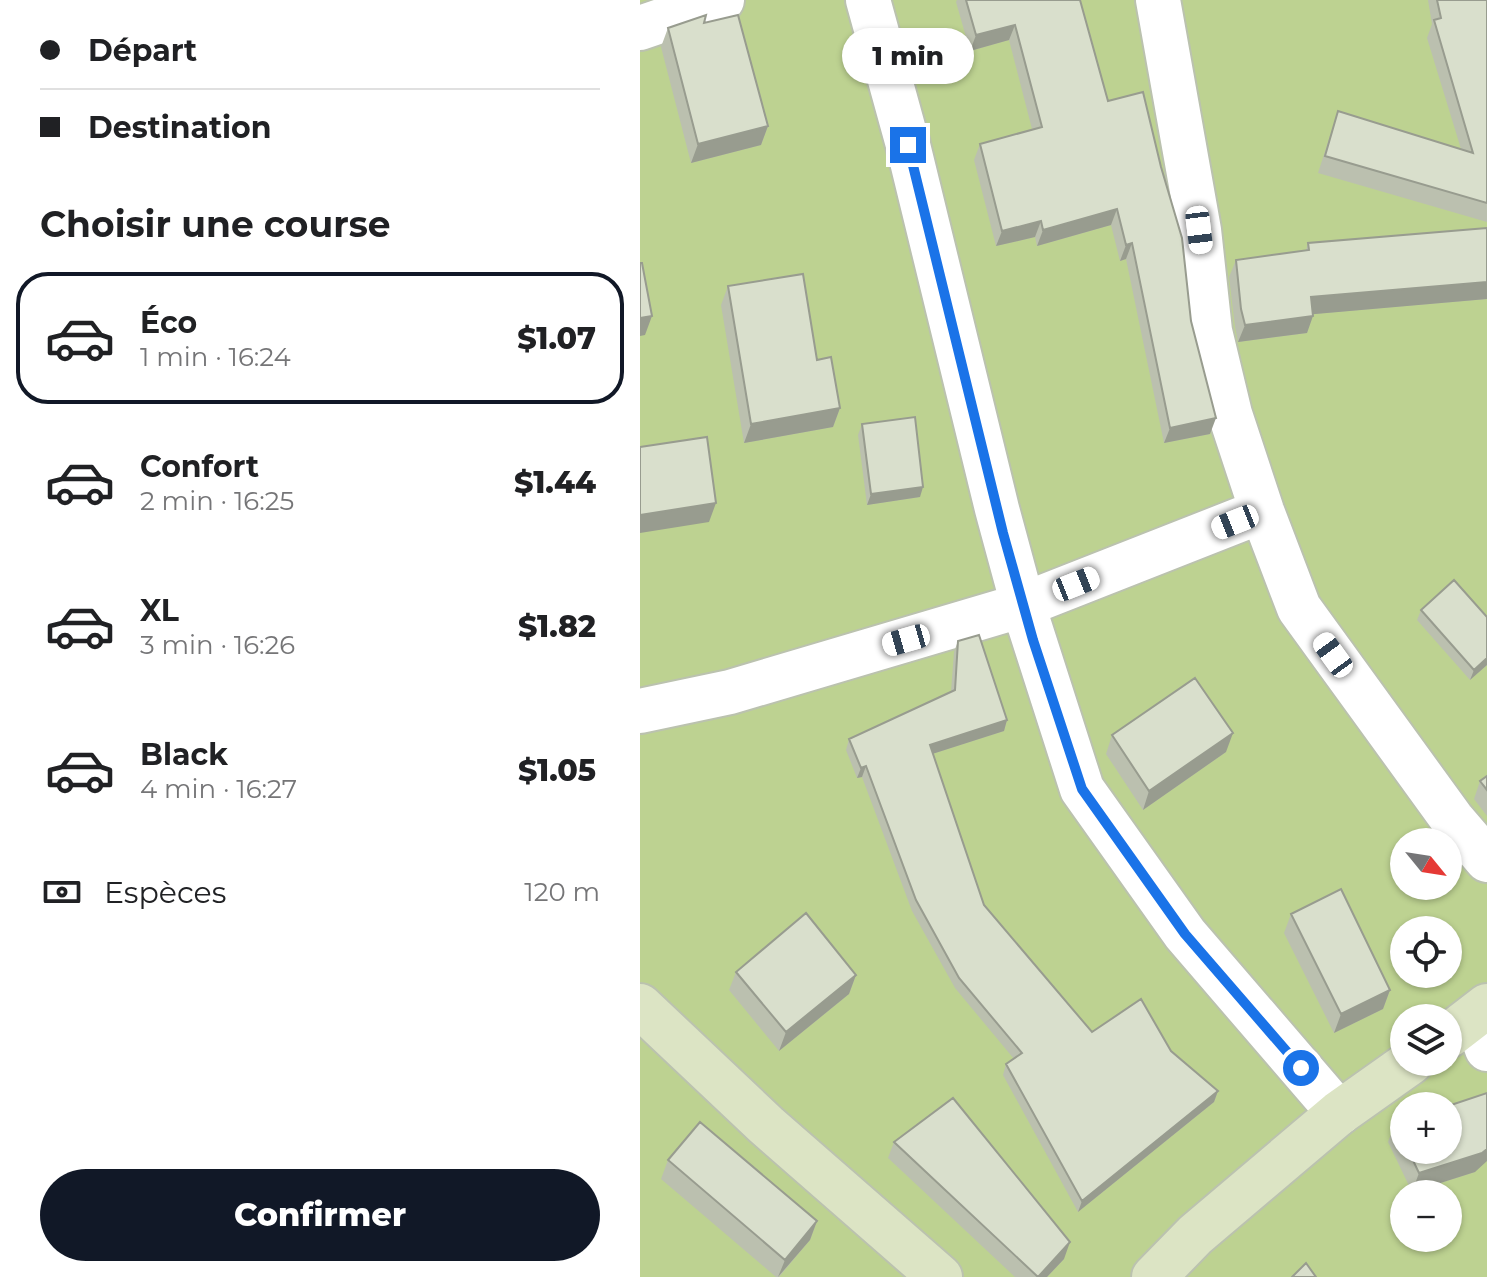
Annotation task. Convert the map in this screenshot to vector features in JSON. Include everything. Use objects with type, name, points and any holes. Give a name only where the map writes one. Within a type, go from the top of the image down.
[{"type":"street","points":[[640,28],[722,0]]},
{"type":"street","points":[[868,0],[908,145],[1023,605],[1082,789],[1185,934],[1339,1113]]},
{"type":"street","points":[[1158,0],[1199,230],[1210,331],[1230,414],[1299,608],[1452,819],[1487,860]]},
{"type":"street","points":[[640,711],[730,692],[1023,605],[1262,511]]},
{"type":"street","points":[[640,1006],[766,1125],[940,1277]]},
{"type":"street","points":[[1154,1277],[1195,1235],[1339,1113],[1391,1076]]},
{"type":"green space","points":[[640,0],[1487,0],[1487,1277],[640,1277]]},
{"type":"building","points":[[966,0],[1080,0],[1108,101],[1143,92],[1182,238],[1191,321],[1216,418],[1170,428],[1132,243],[1126,245],[1117,209],[1043,230],[1041,221],[1002,231],[980,144],[1042,127],[1015,25],[976,35]]},
{"type":"building","points":[[1437,0],[1487,0],[1487,203],[1325,156],[1338,111],[1473,153],[1434,20],[1441,18]]},
{"type":"building","points":[[706,15],[704,23],[738,15],[768,126],[698,144],[668,28]]},
{"type":"building","points":[[1487,228],[1487,282],[1311,297],[1313,316],[1245,325],[1236,260],[1309,250],[1308,243]]},
{"type":"building","points":[[640,263],[652,316],[640,318]]},
{"type":"building","points":[[803,274],[817,360],[831,357],[840,408],[751,424],[728,286]]},
{"type":"building","points":[[915,417],[923,487],[871,494],[862,424]]},
{"type":"building","points":[[707,437],[716,503],[640,515],[640,447]]},
{"type":"building","points":[[1454,580],[1487,617],[1487,658],[1474,670],[1421,610]]},
{"type":"building","points":[[979,635],[1007,720],[930,745],[984,905],[1092,1032],[1141,999],[1171,1051],[1218,1091],[1082,1201],[1006,1064],[1022,1053],[959,978],[916,900],[866,766],[861,768],[849,739],[955,690],[958,641]]},
{"type":"building","points":[[1195,678],[1233,733],[1149,791],[1112,735]]},
{"type":"building","points":[[1487,776],[1487,790],[1480,781]]},
{"type":"building","points":[[1341,889],[1390,990],[1341,1014],[1291,914]]},
{"type":"building","points":[[806,913],[856,975],[786,1032],[736,972]]},
{"type":"building","points":[[1487,1093],[1487,1149],[1462,1159],[1462,1101]]},
{"type":"building","points":[[953,1098],[1070,1242],[1038,1277],[894,1142]]},
{"type":"building","points":[[700,1122],[817,1221],[785,1260],[668,1160]]},
{"type":"building","points":[[1415,1164],[1447,1164],[1419,1173]]},
{"type":"building","points":[[1306,1263],[1316,1277],[1292,1277]]},
{"type":"route","points":[[908,145],[1003,533],[1033,640],[1082,789],[1185,934],[1301,1068]]}]
